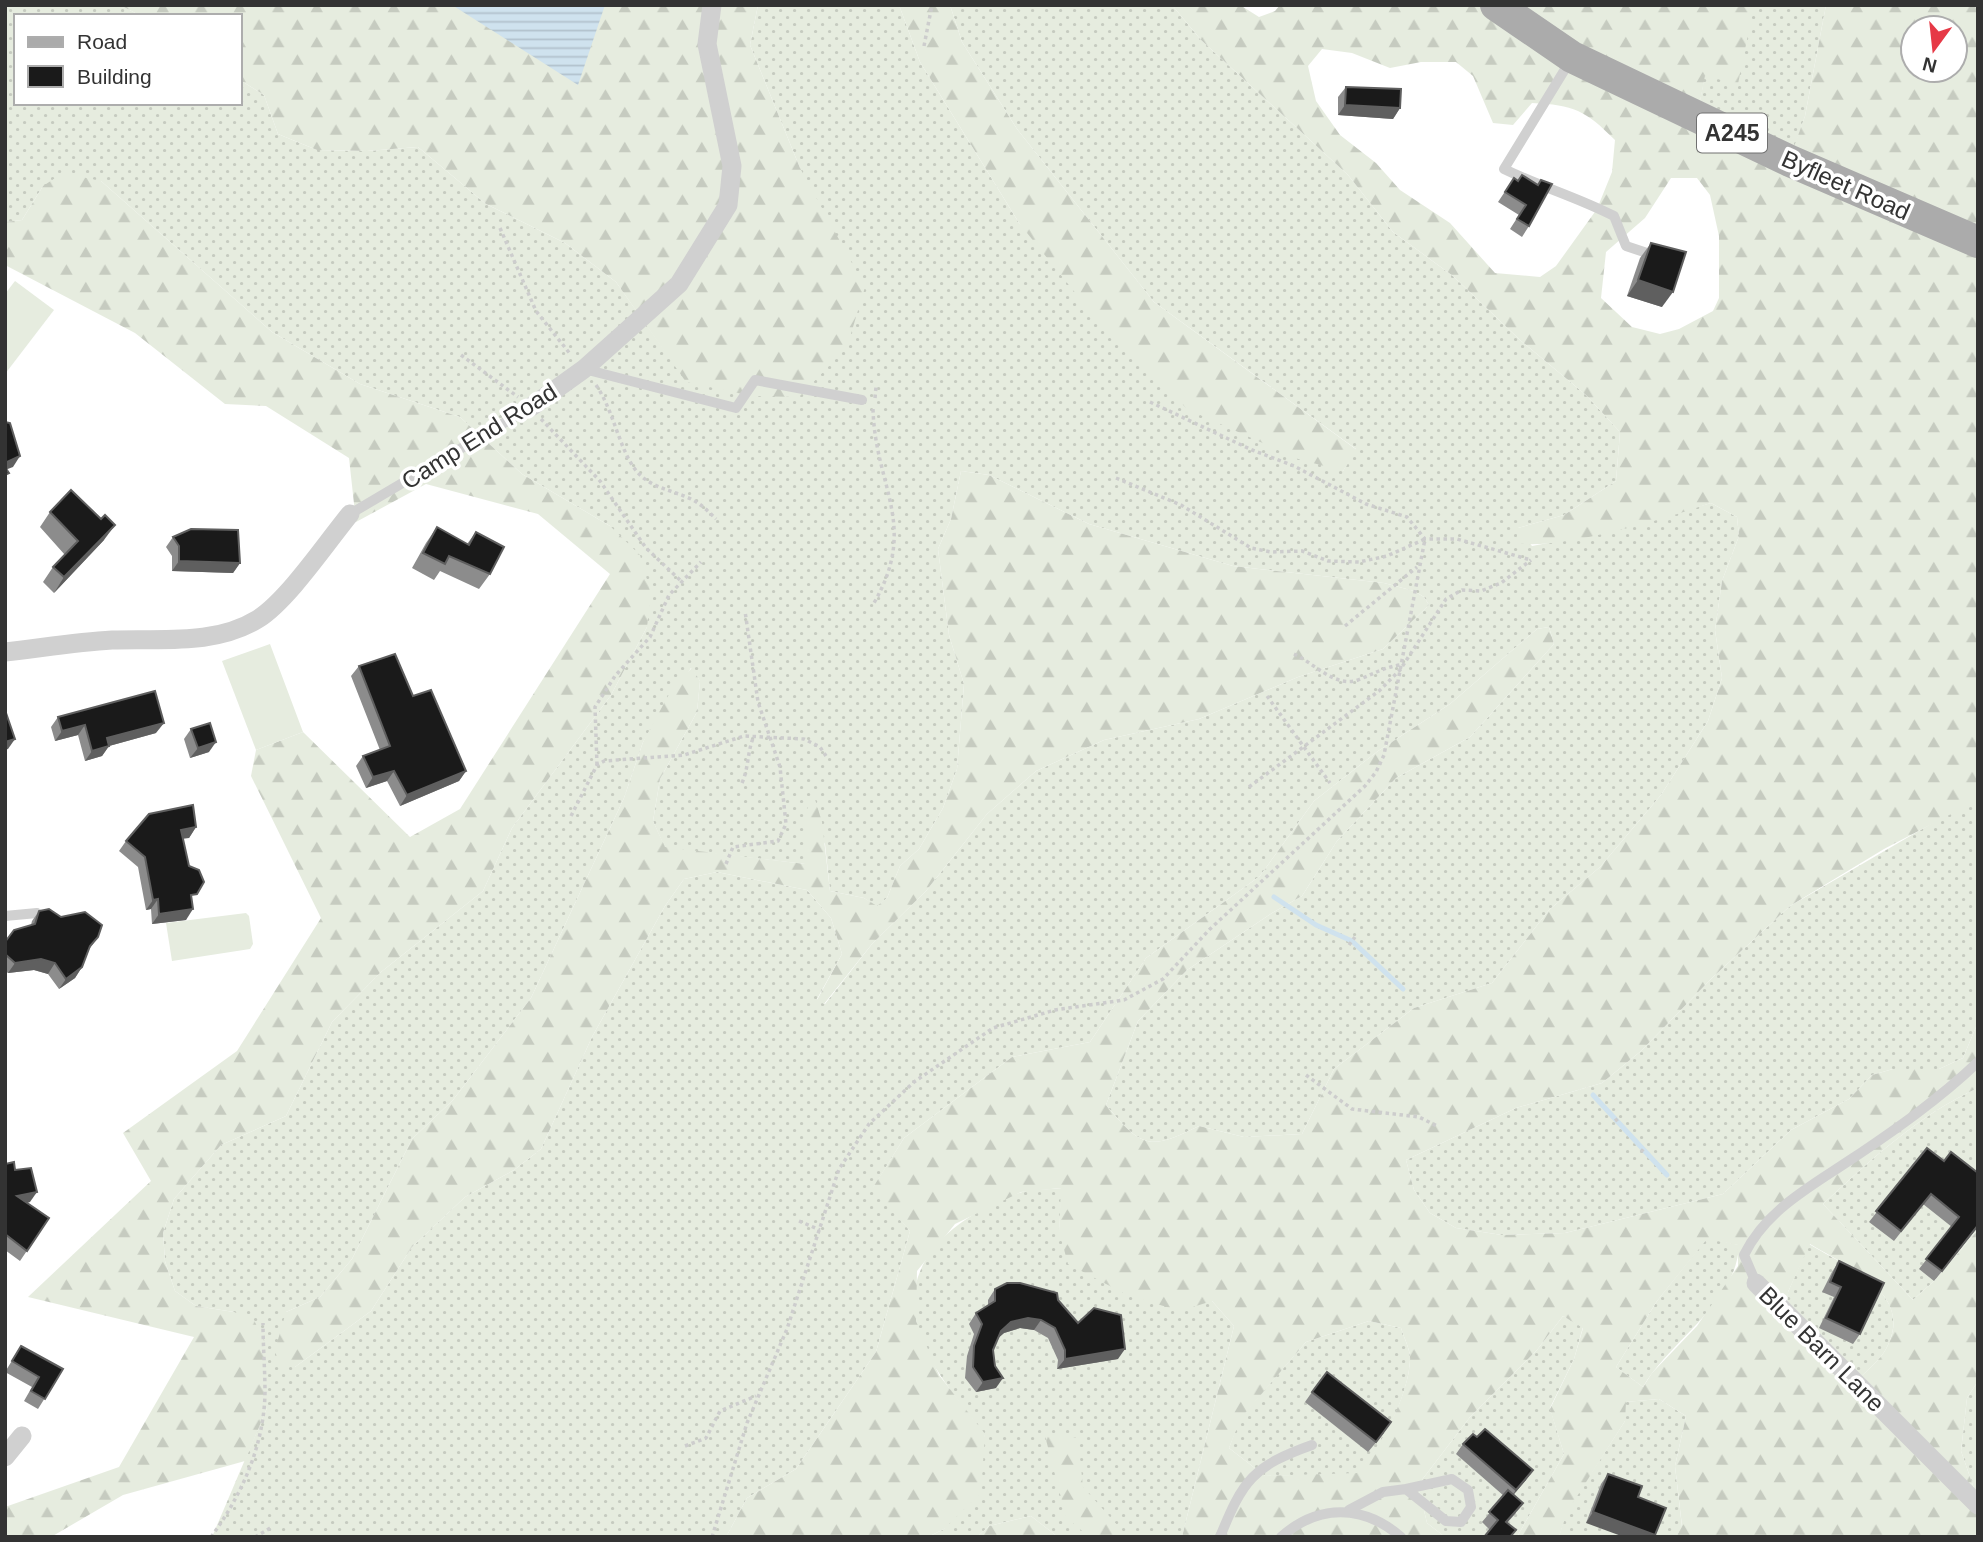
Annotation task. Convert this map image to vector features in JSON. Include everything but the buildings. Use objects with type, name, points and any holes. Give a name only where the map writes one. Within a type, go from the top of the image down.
[{"type":"main road","name":"Byfleet Road","points":[[1496,5],[1572,57],[1790,162],[1978,242]]},
{"type":"street","name":"Camp End Road","points":[[531,407],[633,329],[679,284],[728,205],[732,166],[707,44],[712,5]]},
{"type":"street","name":"Camp End Road","points":[[5,652],[111,640],[173,641],[229,633],[260,618],[273,606],[350,514]]},
{"type":"street","name":"Blue Barn Lane","points":[[1756,1283],[1978,1505]]},
{"type":"street","points":[[5,1457],[22,1436]]},
{"type":"lane","points":[[1572,57],[1504,169],[1542,187],[1571,194],[1614,216],[1626,246],[1659,257]]},
{"type":"lane","points":[[584,369],[736,408],[755,380],[862,400]]},
{"type":"lane","name":"Camp End Road","points":[[350,514],[531,407]]},
{"type":"lane","points":[[5,916],[37,913]]},
{"type":"lane","name":"Blue Barn Lane","points":[[1756,1283],[1744,1255],[1755,1234],[1793,1197],[1945,1093],[1978,1062]]},
{"type":"lane","points":[[1220,1537],[1241,1489],[1275,1458],[1312,1445]]},
{"type":"lane","points":[[1281,1537],[1306,1518],[1349,1510],[1383,1492],[1451,1479],[1468,1490],[1471,1507],[1461,1522],[1446,1521],[1406,1489]]},
{"type":"lane","points":[[1349,1510],[1401,1537]]},
{"type":"path","points":[[924,46],[932,5]]},
{"type":"path","points":[[500,228],[536,312],[584,369],[611,409],[626,457],[637,472],[648,482],[703,506],[716,519]]},
{"type":"path","points":[[461,355],[531,407],[600,481],[646,548],[681,581]]},
{"type":"path","points":[[874,603],[891,567],[896,548],[894,521],[873,425],[876,387]]},
{"type":"path","points":[[1150,402],[1252,450],[1294,466],[1366,504],[1407,517],[1425,539]]},
{"type":"path","points":[[1116,478],[1181,505],[1251,548],[1271,552],[1302,551],[1328,561],[1359,562],[1387,555],[1425,539],[1457,538],[1531,560],[1511,577],[1490,587],[1481,591],[1462,590],[1446,599],[1400,667],[1379,691],[1249,787]]},
{"type":"path","points":[[712,1537],[726,1485],[758,1395],[779,1350],[846,1154],[869,1124],[914,1082],[993,1028],[1055,1010],[1124,1000],[1163,979],[1210,929],[1365,786],[1384,755],[1425,539]]},
{"type":"path","points":[[571,816],[597,765],[595,707],[615,676],[650,637],[669,595],[701,562]]},
{"type":"path","points":[[1345,626],[1419,565]]},
{"type":"path","points":[[726,864],[733,847],[778,841],[786,824],[780,767],[758,702],[744,611]]},
{"type":"path","points":[[1294,654],[1312,662],[1328,676],[1343,681],[1355,681],[1388,666],[1400,667]]},
{"type":"path","points":[[1267,696],[1330,783]]},
{"type":"path","points":[[597,765],[620,757],[684,755],[726,740],[754,736],[804,740],[820,747],[826,756]]},
{"type":"path","points":[[742,783],[749,768],[749,747],[754,736]]},
{"type":"path","points":[[1349,945],[1355,937]]},
{"type":"path","points":[[1306,1075],[1352,1110],[1419,1117],[1439,1127]]},
{"type":"path","points":[[1641,1152],[1645,1147]]},
{"type":"path","points":[[799,1221],[820,1230]]},
{"type":"path","points":[[211,1537],[250,1473],[255,1455],[265,1393],[262,1323]]},
{"type":"path","points":[[684,1446],[706,1438],[712,1432],[720,1411],[727,1406],[758,1395]]},
{"type":"path","points":[[255,1537],[272,1527]]},
{"type":"green space","points":[[5,5],[120,5],[137,14],[14,14],[14,105],[242,105],[242,81],[264,95],[278,134],[317,150],[367,151],[418,147],[486,204],[565,243],[616,282],[687,382],[800,168],[750,45],[758,5],[899,5],[920,62],[1019,223],[1343,471],[1356,449],[1154,302],[1017,129],[962,42],[950,5],[1172,5],[1201,40],[1348,175],[1393,232],[1453,276],[1520,340],[1586,395],[1620,432],[1616,481],[1564,515],[1518,528],[1532,546],[1626,528],[1711,503],[1737,517],[1739,536],[1722,581],[1715,630],[1722,678],[1708,721],[1661,795],[1600,867],[1549,910],[1492,983],[1414,1008],[1334,1069],[1302,1134],[1244,1137],[1199,1126],[1168,1139],[1147,1141],[1129,1130],[1106,1105],[1138,1021],[1187,970],[1302,896],[1337,841],[1396,778],[1470,737],[1554,644],[1549,627],[1537,629],[1450,704],[1378,751],[1314,801],[1260,876],[1146,958],[1090,1042],[1012,1057],[904,1138],[873,1188],[910,1231],[876,1352],[796,1469],[747,1498],[726,1537],[212,1537],[267,1408],[234,1312],[196,1306],[175,1291],[165,1261],[163,1233],[174,1199],[221,1145],[286,1116],[332,1022],[381,972],[483,891],[512,828],[611,695],[647,627],[610,526],[522,474],[460,417],[360,384],[272,332],[101,181],[43,186],[22,220],[5,222]],"holes":[[[961,471],[989,475],[1089,524],[1233,566],[1384,583],[1414,591],[1424,597],[1429,605],[1383,649],[1298,677],[1199,719],[1104,740],[1036,771],[987,814],[926,891],[872,944],[825,1004],[817,999],[842,954],[831,918],[807,890],[717,872],[684,879],[665,906],[592,1037],[541,1149],[514,1170],[465,1197],[412,1247],[371,1311],[295,1367],[286,1312],[320,1297],[352,1259],[412,1139],[453,1100],[531,998],[624,798],[643,742],[691,668],[700,681],[697,712],[660,779],[653,821],[665,848],[805,864],[805,813],[825,844],[830,891],[864,898],[877,907],[887,898],[900,866],[919,849],[943,808],[957,769],[964,684],[949,635],[938,549],[951,519]]]},
{"type":"green space","points":[[120,5],[758,5],[750,45],[800,168],[865,287],[847,347],[799,397],[752,396],[686,382],[616,282],[565,243],[486,204],[418,147],[367,151],[317,150],[278,134],[264,95],[242,81],[242,14],[137,14]]},
{"type":"green space","points":[[899,5],[950,5],[962,42],[1017,129],[1154,302],[1357,450],[1343,471],[1298,459],[1187,409],[1089,310],[1019,223],[920,62]]},
{"type":"green space","points":[[1172,5],[1240,5],[1259,17],[1275,11],[1280,5],[1754,5],[1738,84],[1705,76],[1697,117],[1789,161],[1805,116],[1826,5],[1978,5],[1978,800],[1884,849],[1790,906],[1713,977],[1641,1051],[1602,1083],[1516,1108],[1406,1160],[1414,1190],[1430,1213],[1456,1228],[1502,1235],[1565,1233],[1723,1194],[1791,1130],[1849,1099],[1872,1075],[1893,1069],[1939,1069],[1963,1058],[1978,1022],[1978,1088],[1915,1125],[1823,1204],[1913,1300],[1934,1281],[1978,1230],[1978,1381],[1967,1398],[1961,1451],[1978,1500],[1978,1537],[1676,1537],[1682,1526],[1675,1466],[1686,1416],[1659,1399],[1626,1402],[1625,1421],[1567,1512],[1559,1537],[1517,1537],[1564,1454],[1550,1409],[1574,1359],[1583,1328],[1563,1316],[1537,1350],[1470,1417],[1418,1485],[1427,1523],[1445,1537],[1182,1537],[1234,1326],[1212,1301],[1180,1311],[1127,1295],[1068,1264],[1059,1231],[1061,1188],[1021,1192],[955,1224],[917,1271],[916,1321],[939,1375],[985,1434],[981,1493],[944,1529],[928,1537],[726,1537],[747,1498],[796,1469],[876,1352],[910,1231],[872,1189],[904,1138],[1012,1057],[1090,1042],[1146,958],[1260,876],[1314,801],[1378,751],[1450,704],[1537,629],[1549,627],[1554,644],[1470,737],[1396,778],[1337,841],[1302,896],[1187,970],[1138,1021],[1106,1105],[1129,1130],[1147,1141],[1168,1139],[1199,1126],[1244,1137],[1302,1134],[1334,1069],[1414,1008],[1492,983],[1549,910],[1600,867],[1661,795],[1708,721],[1722,678],[1715,630],[1722,581],[1739,536],[1737,517],[1711,503],[1585,538],[1535,544],[1516,543],[1518,528],[1564,515],[1616,481],[1620,432],[1586,395],[1520,340],[1453,276],[1393,232],[1348,175],[1201,40]],"holes":[[[1322,49],[1352,53],[1390,68],[1421,62],[1456,62],[1473,76],[1493,123],[1513,125],[1532,103],[1558,105],[1578,111],[1615,140],[1612,172],[1597,209],[1556,266],[1540,277],[1495,273],[1450,223],[1400,190],[1376,163],[1340,135],[1316,101],[1308,66]],[[1671,178],[1697,178],[1710,195],[1719,236],[1719,298],[1713,311],[1679,329],[1660,334],[1632,327],[1601,298],[1606,252],[1645,218]],[[1707,1239],[1738,1245],[1738,1266],[1697,1326],[1652,1373],[1643,1387],[1616,1367],[1657,1301]],[[1810,1244],[1873,1284],[1885,1298],[1892,1313],[1893,1330],[1886,1349],[1860,1378],[1830,1374],[1787,1327],[1788,1292]],[[1369,1321],[1401,1328],[1410,1356],[1405,1389],[1384,1436],[1357,1473],[1265,1476],[1229,1448],[1241,1418],[1306,1342]]]},
{"type":"green space","points":[[1718,5],[1826,5],[1805,116],[1790,161],[1697,117]]},
{"type":"green space","points":[[63,173],[101,181],[272,332],[360,384],[460,417],[522,474],[610,526],[640,555],[651,594],[647,627],[611,695],[512,828],[483,891],[381,972],[332,1022],[286,1116],[221,1145],[174,1199],[163,1233],[165,1261],[175,1291],[196,1306],[234,1312],[254,1320],[265,1343],[267,1408],[245,1461],[123,1495],[51,1537],[5,1537],[5,1507],[119,1467],[194,1337],[28,1297],[151,1181],[123,1133],[237,1051],[321,918],[251,776],[256,750],[303,732],[410,837],[460,809],[610,574],[538,514],[426,484],[356,522],[349,458],[266,406],[225,404],[135,333],[5,265],[5,222],[22,220],[43,186]]},
{"type":"green space","points":[[15,281],[54,310],[5,374],[5,294]]},
{"type":"green space","points":[[961,471],[989,475],[1089,524],[1233,566],[1384,583],[1414,591],[1424,597],[1429,605],[1383,649],[1298,677],[1199,719],[1104,740],[1036,771],[987,814],[926,891],[872,944],[824,1004],[817,1000],[842,954],[831,918],[807,890],[717,872],[684,879],[665,906],[592,1037],[541,1149],[514,1170],[465,1197],[412,1247],[371,1311],[295,1367],[279,1366],[275,1350],[286,1312],[320,1297],[352,1259],[412,1139],[453,1100],[531,998],[624,798],[643,742],[674,685],[692,668],[700,681],[697,712],[660,779],[653,821],[665,847],[805,864],[805,813],[814,796],[822,822],[830,891],[864,898],[877,906],[887,898],[900,866],[919,849],[943,808],[957,769],[964,684],[949,635],[938,549],[951,519]]},
{"type":"green space","points":[[270,644],[303,732],[256,750],[222,661]]},
{"type":"green space","points":[[1972,800],[1978,800],[1978,1022],[1963,1058],[1939,1069],[1893,1069],[1872,1075],[1849,1099],[1791,1130],[1723,1194],[1565,1233],[1502,1235],[1456,1228],[1430,1213],[1414,1190],[1406,1160],[1516,1108],[1602,1083],[1641,1051],[1713,977],[1790,906]]},
{"type":"green space","points":[[246,913],[249,916],[253,944],[250,949],[172,961],[166,923]]},
{"type":"green space","points":[[1978,1088],[1978,1230],[1934,1281],[1913,1300],[1823,1204],[1915,1125]]},
{"type":"green space","points":[[1062,1188],[1059,1231],[1212,1301],[1234,1326],[1182,1537],[1058,1537],[1031,1516],[989,1526],[977,1537],[928,1537],[944,1529],[985,1435],[944,1381],[927,1352],[916,1321],[914,1297],[918,1276],[928,1256],[942,1239],[978,1212],[1024,1191]]},
{"type":"green space","points":[[1707,1238],[1739,1245],[1735,1266],[1727,1285],[1715,1303],[1669,1353],[1643,1387],[1616,1367],[1657,1301]]},
{"type":"green space","points":[[1809,1244],[1873,1284],[1885,1297],[1892,1312],[1893,1329],[1886,1349],[1860,1378],[1830,1374],[1787,1328],[1788,1292]]},
{"type":"green space","points":[[1563,1316],[1583,1327],[1574,1359],[1550,1408],[1564,1454],[1517,1537],[1445,1537],[1427,1523],[1418,1485],[1470,1417],[1537,1350]]},
{"type":"green space","points":[[1369,1321],[1401,1328],[1410,1360],[1405,1389],[1392,1421],[1375,1451],[1357,1474],[1265,1476],[1229,1448],[1240,1418],[1306,1342]]},
{"type":"green space","points":[[1978,1381],[1978,1500],[1961,1451],[1967,1398]]},
{"type":"green space","points":[[1659,1399],[1686,1416],[1675,1466],[1682,1527],[1676,1537],[1559,1537],[1566,1512],[1625,1421],[1625,1402]]},
{"type":"green space","points":[[1044,1432],[1078,1438],[1083,1487],[1128,1537],[1089,1537],[1066,1517]]},
{"type":"green space","points":[[1031,1516],[1058,1537],[977,1537],[989,1526]]},
{"type":"water","points":[[452,5],[605,5],[578,85]]},
{"type":"waterway","points":[[1274,897],[1316,925],[1352,941],[1403,989]]},
{"type":"waterway","points":[[1593,1095],[1667,1175]]}]
